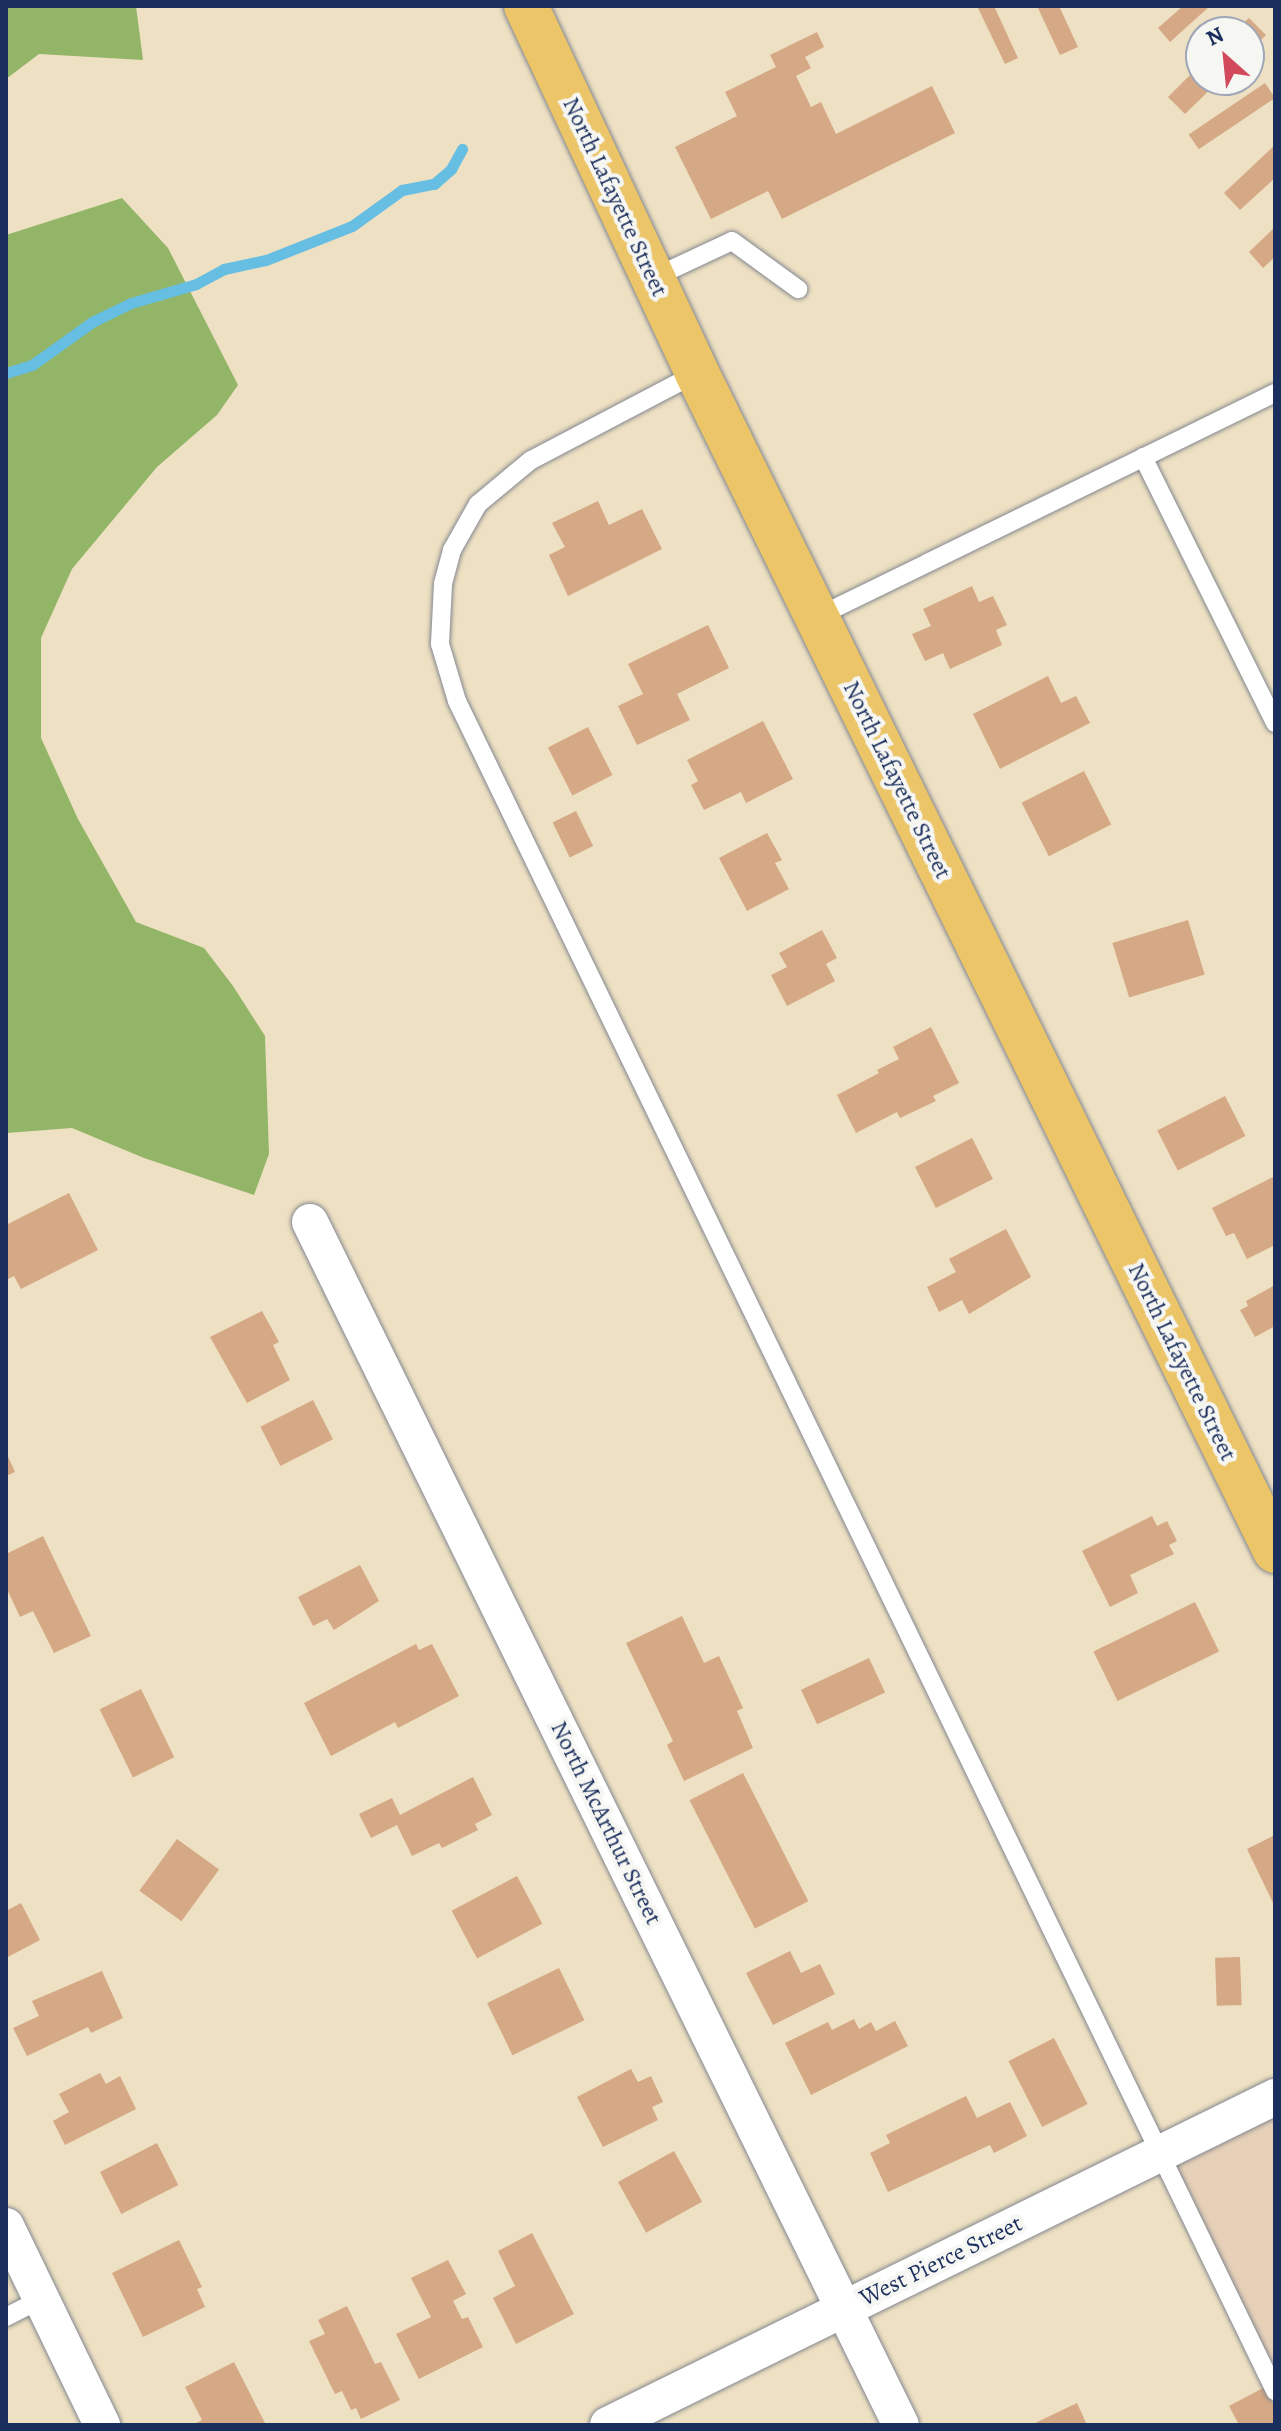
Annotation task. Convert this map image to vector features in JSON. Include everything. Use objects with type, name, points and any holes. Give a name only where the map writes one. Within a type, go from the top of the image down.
[{"type":"highway","name":"North Lafayette Street","points":[[526,6],[697,373],[1275,1551]]},
{"type":"street","name":"North McArthur Street","points":[[310,1222],[901,2425]]},
{"type":"street","name":"West Pierce Street","points":[[608,2425],[1275,2097]]},
{"type":"street","points":[[6,2226],[102,2425]]},
{"type":"lane","points":[[653,278],[732,241],[798,289]]},
{"type":"lane","points":[[697,373],[531,460],[478,504],[452,550],[443,584],[440,644],[457,701],[1275,2391]]},
{"type":"lane","points":[[817,617],[1275,393]]},
{"type":"lane","points":[[1143,457],[1275,723]]},
{"type":"lane","points":[[6,2317],[41,2299]]},
{"type":"shaded area","points":[[1275,2097],[1275,2391],[1160,2153]]},
{"type":"green space","points":[[6,6],[136,6],[143,60],[39,54],[6,79]]},
{"type":"green space","points":[[122,198],[168,248],[238,385],[217,415],[157,467],[72,569],[41,638],[41,738],[78,819],[136,922],[204,948],[265,1036],[269,1154],[254,1195],[144,1158],[72,1128],[6,1133],[6,235]]},
{"type":"building","points":[[977,6],[994,6],[1018,58],[1005,64]]},
{"type":"building","points":[[1037,6],[1059,6],[1078,47],[1060,55]]},
{"type":"building","points":[[1183,6],[1210,6],[1199,16],[1185,16],[1185,28],[1170,42],[1158,28]]},
{"type":"building","points":[[817,32],[824,47],[805,57],[811,68],[796,76],[811,107],[821,102],[836,134],[932,86],[955,133],[782,219],[768,191],[711,219],[675,147],[737,116],[725,92],[776,67],[770,55]]},
{"type":"building","points":[[1185,80],[1185,96],[1204,96],[1185,114],[1168,97]]},
{"type":"building","points":[[1265,83],[1275,98],[1199,149],[1189,134],[1246,96],[1265,96]]},
{"type":"building","points":[[1275,145],[1275,178],[1240,210],[1224,193]]},
{"type":"building","points":[[1275,227],[1275,257],[1263,268],[1249,252]]},
{"type":"building","points":[[598,501],[609,525],[642,509],[662,549],[568,596],[549,555],[565,547],[552,523]]},
{"type":"building","points":[[972,586],[979,602],[993,596],[1007,625],[996,630],[1002,645],[950,669],[943,653],[925,661],[912,634],[931,626],[923,609]]},
{"type":"building","points":[[708,625],[729,668],[677,694],[690,720],[637,745],[618,706],[643,694],[628,664]]},
{"type":"building","points":[[1048,676],[1061,703],[1076,696],[1090,723],[1000,769],[973,714]]},
{"type":"building","points":[[763,721],[793,779],[746,803],[741,792],[704,810],[691,785],[698,781],[687,760]]},
{"type":"building","points":[[588,727],[613,775],[572,796],[548,747]]},
{"type":"building","points":[[1084,771],[1111,824],[1049,856],[1022,803]]},
{"type":"building","points":[[576,811],[593,846],[570,857],[553,822]]},
{"type":"building","points":[[767,833],[782,860],[775,863],[789,889],[747,911],[719,858]]},
{"type":"building","points":[[1188,920],[1205,975],[1129,998],[1112,943]]},
{"type":"building","points":[[822,930],[837,958],[826,964],[835,981],[787,1006],[771,975],[787,967],[779,953]]},
{"type":"building","points":[[931,1027],[959,1083],[933,1096],[936,1101],[900,1118],[897,1112],[856,1133],[837,1095],[899,1059],[893,1047]]},
{"type":"building","points":[[1225,1096],[1245,1136],[1178,1171],[1157,1131]]},
{"type":"building","points":[[972,1138],[993,1179],[936,1208],[915,1167]]},
{"type":"building","points":[[1275,1176],[1275,1245],[1247,1259],[1234,1233],[1226,1236],[1212,1208]]},
{"type":"building","points":[[69,1193],[98,1250],[21,1289],[14,1276],[6,1280],[6,1225]]},
{"type":"building","points":[[1006,1229],[1031,1277],[969,1314],[962,1300],[939,1312],[927,1287],[956,1272],[949,1259]]},
{"type":"building","points":[[1275,1285],[1275,1326],[1255,1337],[1240,1310],[1248,1306],[1246,1301]]},
{"type":"building","points":[[262,1311],[279,1342],[273,1345],[290,1380],[247,1403],[210,1337]]},
{"type":"building","points":[[313,1400],[333,1439],[280,1466],[260,1427]]},
{"type":"building","points":[[6,1452],[15,1472],[6,1476]]},
{"type":"building","points":[[1152,1516],[1157,1526],[1167,1521],[1177,1541],[1169,1545],[1174,1554],[1130,1575],[1138,1593],[1110,1607],[1082,1551]]},
{"type":"building","points":[[43,1536],[91,1636],[54,1653],[33,1611],[20,1617],[6,1587],[6,1554]]},
{"type":"building","points":[[360,1565],[379,1601],[334,1630],[327,1619],[313,1626],[298,1597]]},
{"type":"building","points":[[1195,1602],[1219,1651],[1118,1701],[1093,1652]]},
{"type":"building","points":[[682,1616],[704,1663],[719,1656],[743,1708],[737,1711],[753,1748],[684,1781],[667,1745],[673,1741],[626,1643]]},
{"type":"building","points":[[416,1644],[419,1650],[432,1644],[459,1696],[398,1728],[395,1722],[331,1756],[304,1703]]},
{"type":"building","points":[[869,1658],[885,1692],[817,1724],[801,1690]]},
{"type":"building","points":[[141,1689],[174,1757],[133,1777],[100,1709]]},
{"type":"building","points":[[743,1773],[808,1901],[755,1929],[690,1800]]},
{"type":"building","points":[[473,1777],[492,1815],[475,1824],[478,1830],[442,1848],[439,1843],[412,1856],[397,1825],[371,1838],[359,1814],[392,1798],[400,1815]]},
{"type":"building","points":[[1275,1835],[1275,1907],[1247,1849]]},
{"type":"building","points":[[177,1839],[219,1870],[181,1921],[139,1891]]},
{"type":"building","points":[[517,1876],[542,1924],[477,1958],[452,1911]]},
{"type":"building","points":[[21,1903],[40,1940],[6,1958],[6,1911]]},
{"type":"building","points":[[790,1951],[801,1973],[820,1964],[835,1994],[773,2025],[746,1973]]},
{"type":"building","points":[[1240,1957],[1242,2005],[1217,2006],[1215,1958]]},
{"type":"building","points":[[559,1968],[584,2020],[513,2055],[487,2003]]},
{"type":"building","points":[[102,1971],[123,2018],[91,2033],[88,2027],[27,2056],[13,2028],[39,2016],[32,2001]]},
{"type":"building","points":[[854,2019],[859,2029],[871,2022],[876,2031],[895,2021],[908,2046],[811,2095],[785,2043],[828,2022],[832,2030]]},
{"type":"building","points":[[1054,2038],[1088,2104],[1042,2127],[1009,2061]]},
{"type":"building","points":[[631,2069],[638,2082],[651,2076],[663,2102],[652,2107],[658,2120],[603,2147],[577,2097]]},
{"type":"building","points":[[100,2073],[106,2084],[120,2076],[136,2109],[65,2145],[53,2121],[69,2112],[59,2094]]},
{"type":"building","points":[[966,2096],[977,2118],[1010,2102],[1027,2136],[994,2153],[990,2145],[888,2192],[870,2153],[890,2143],[886,2135]]},
{"type":"building","points":[[157,2143],[178,2185],[121,2214],[100,2172]]},
{"type":"building","points":[[674,2151],[702,2202],[646,2233],[618,2182]]},
{"type":"building","points":[[532,2233],[574,2314],[516,2344],[493,2298],[515,2286],[498,2251]]},
{"type":"building","points":[[179,2240],[202,2287],[197,2289],[205,2307],[143,2337],[112,2273]]},
{"type":"building","points":[[448,2260],[466,2294],[453,2301],[462,2319],[468,2317],[483,2347],[419,2379],[396,2334],[431,2317],[411,2278]]},
{"type":"building","points":[[347,2306],[375,2364],[381,2362],[400,2400],[361,2419],[356,2408],[351,2410],[342,2391],[335,2394],[309,2341],[325,2334],[318,2320]]},
{"type":"building","points":[[234,2362],[266,2425],[192,2425],[202,2420],[185,2387]]},
{"type":"building","points":[[1265,2387],[1275,2407],[1275,2425],[1239,2425],[1229,2406]]},
{"type":"building","points":[[1077,2403],[1087,2425],[1031,2425]]},
{"type":"waterway","points":[[6,373],[32,365],[92,322],[131,303],[196,284],[224,269],[266,260],[352,226],[402,190],[434,184],[451,169],[462,149]]}]
